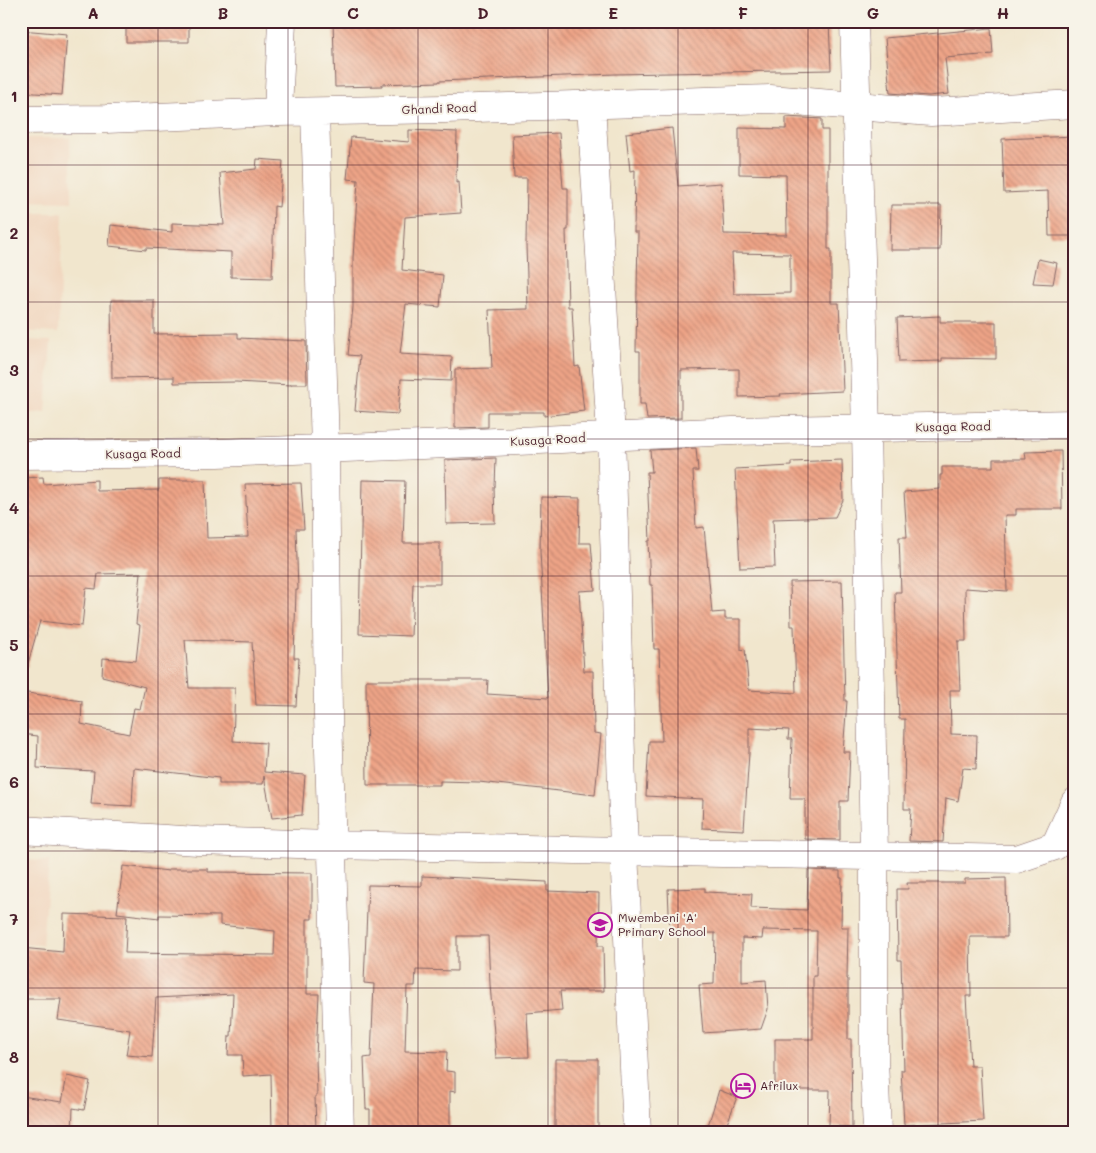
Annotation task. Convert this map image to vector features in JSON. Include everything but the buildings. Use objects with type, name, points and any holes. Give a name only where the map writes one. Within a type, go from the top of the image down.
[{"type":"street","points":[[278,112],[282,21]]},
{"type":"street","points":[[854,21],[866,428],[874,856],[874,1059],[877,1132]]},
{"type":"street","name":"Ghandi Road","points":[[21,120],[770,99],[931,112],[1075,104]]},
{"type":"street","points":[[591,104],[611,436],[624,851],[637,1132]]},
{"type":"street","points":[[315,112],[325,448],[331,845],[340,1132]]},
{"type":"street","name":"Kusaga Road","points":[[21,455],[218,453],[733,431],[1075,424]]},
{"type":"street","points":[[21,830],[198,841],[484,850],[1017,859],[1055,846],[1075,802]]},
{"type":"shaded area","points":[[21,138],[70,138],[72,202],[21,201]]},
{"type":"shaded area","points":[[21,213],[63,213],[58,333],[21,331]]},
{"type":"shaded area","points":[[21,340],[51,341],[46,412],[21,414]]},
{"type":"shaded area","points":[[21,860],[49,861],[42,945],[21,944]]},
{"type":"place","name":"Mwembeni 'A' Primary School","points":[[600,925]]},
{"type":"place","name":"Afrilux","points":[[743,1086]]}]
